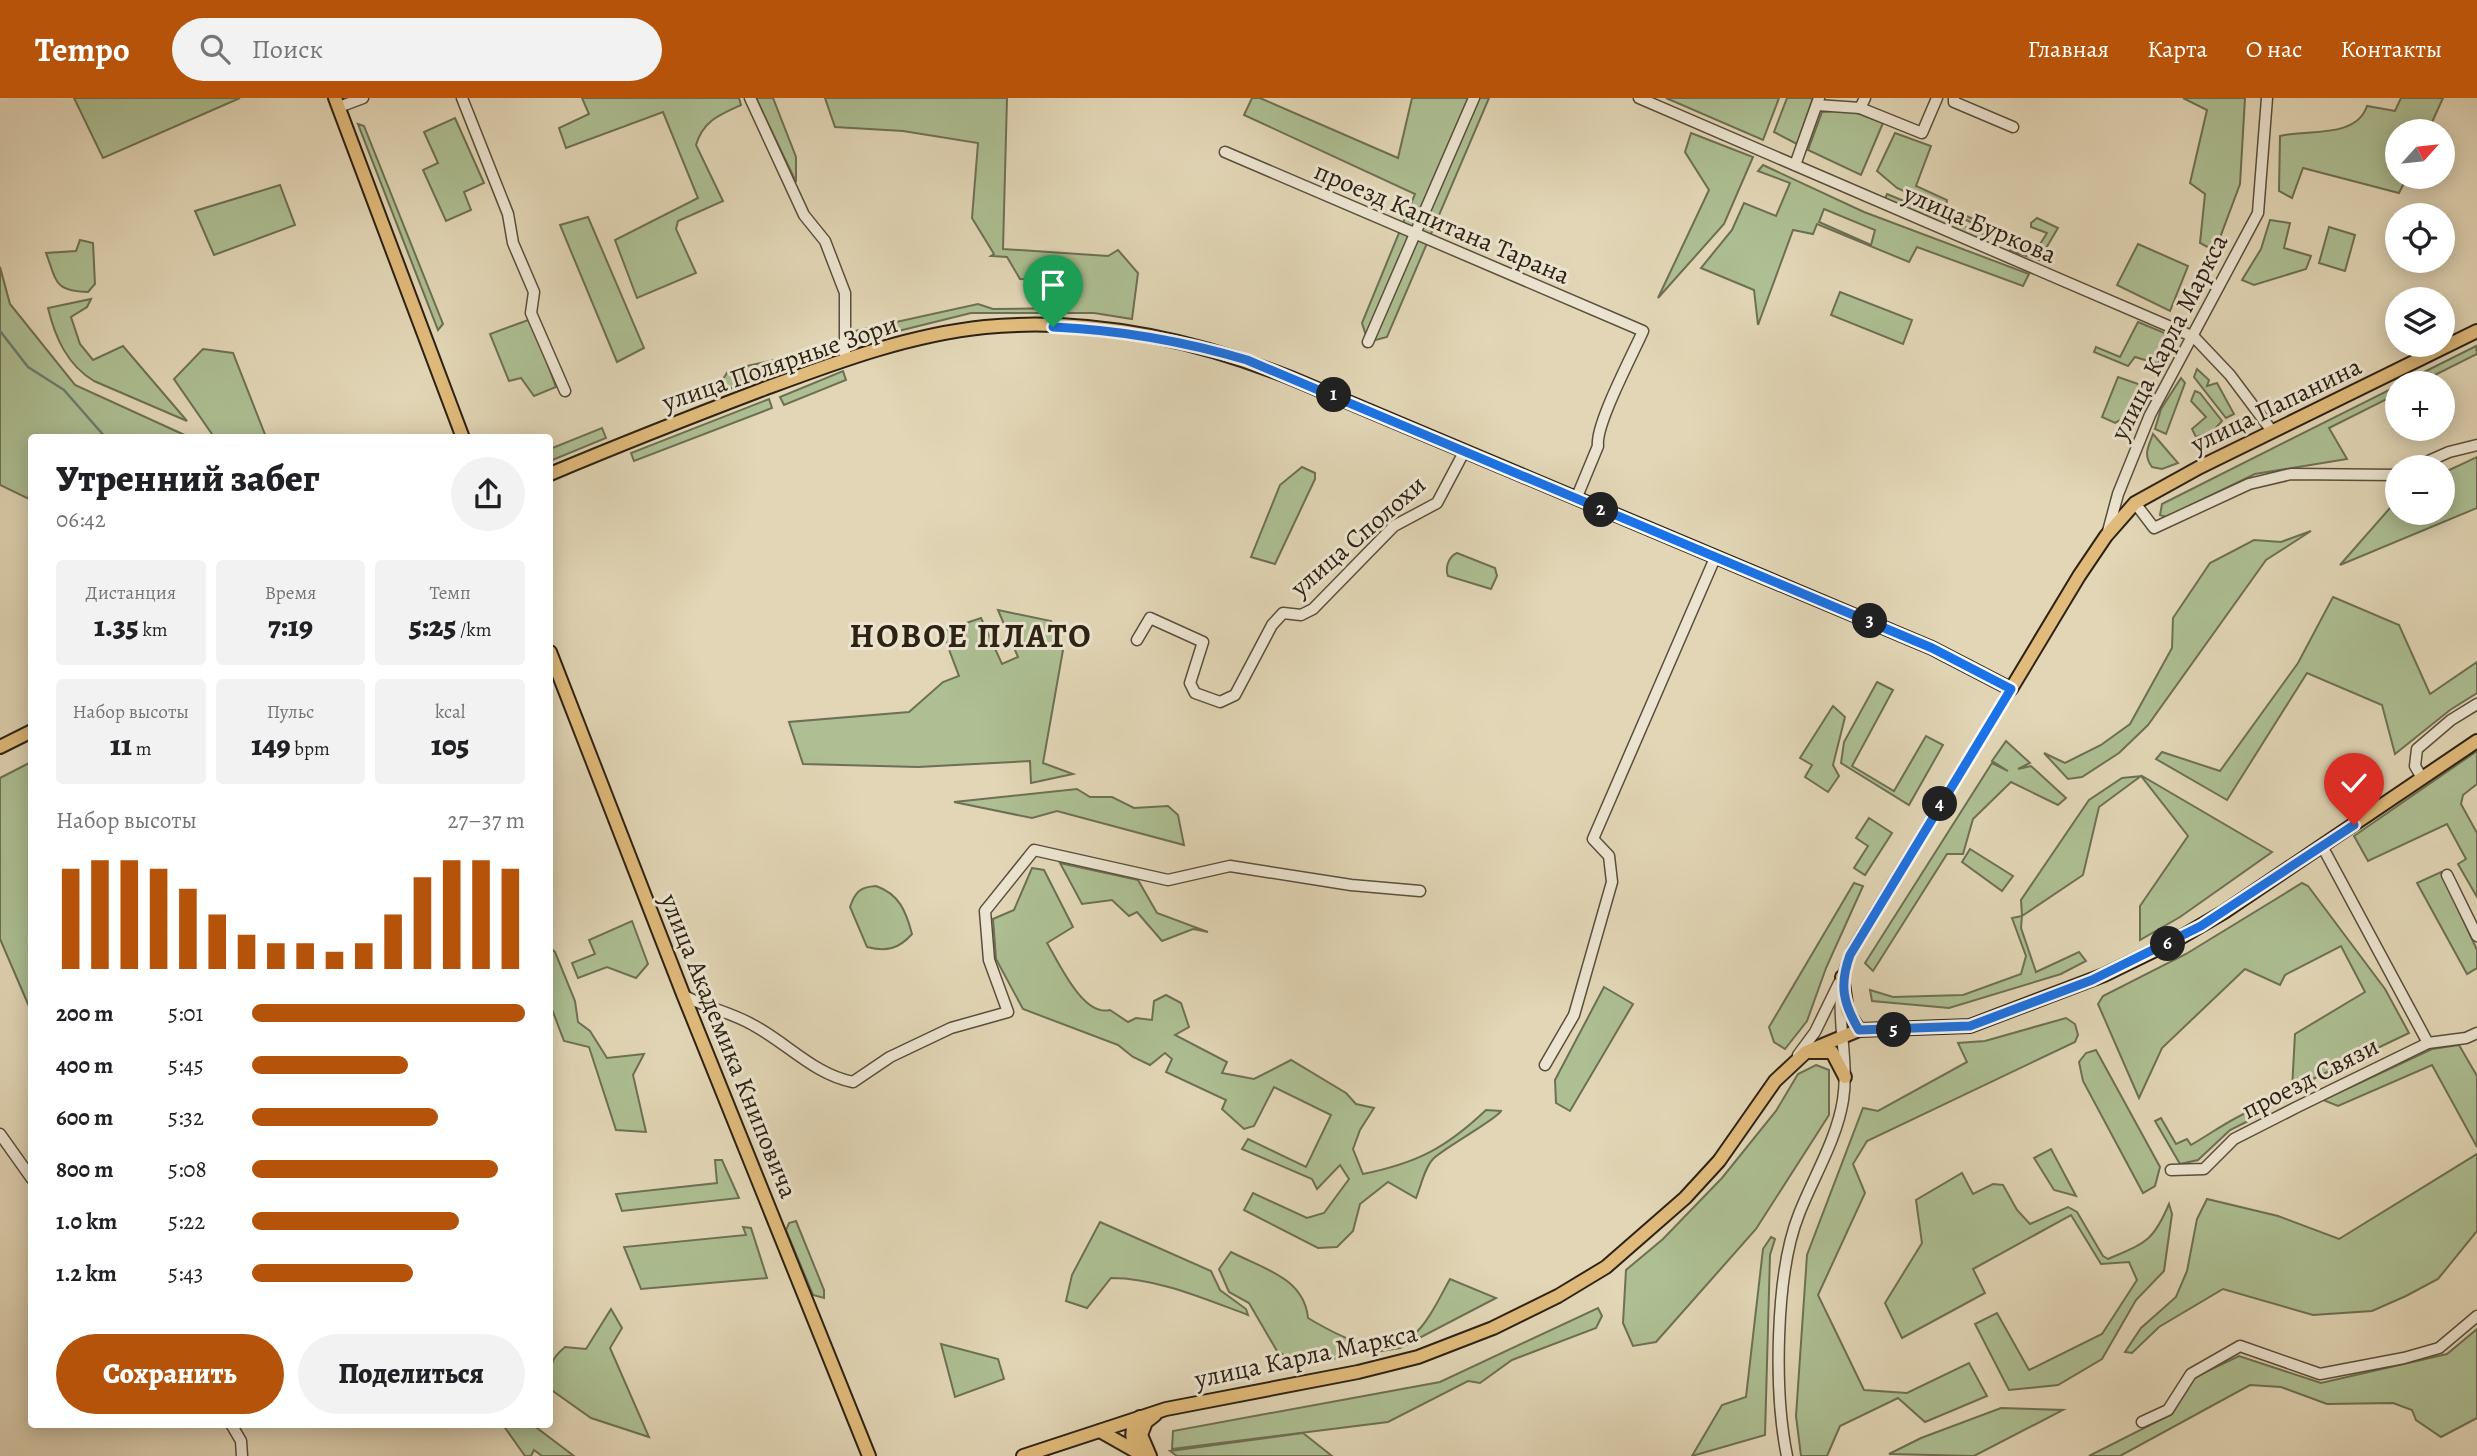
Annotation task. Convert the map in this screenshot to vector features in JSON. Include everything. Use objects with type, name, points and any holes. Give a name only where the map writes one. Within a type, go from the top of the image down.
[{"type":"main road","points":[[337,102],[462,434]]},
{"type":"main road","name":"улица Полярные Зори","points":[[553,473],[845,359],[900,343],[988,327],[1053,327],[1132,334],[1185,343],[1247,360],[1932,648],[2011,689]]},
{"type":"main road","name":"улица Папанина","points":[[2106,536],[2135,503],[2272,431],[2477,331]]},
{"type":"main road","name":"улица Карла Маркса","points":[[2011,689],[2106,536]]},
{"type":"main road","name":"улица Академика Книповича","points":[[553,660],[683,994],[869,1456]]},
{"type":"main road","points":[[0,747],[28,733]]},
{"type":"main road","name":"улица Карла Маркса","points":[[1023,1456],[1166,1409],[1358,1372],[1418,1357],[1493,1328],[1558,1296],[1606,1267],[1685,1198],[1719,1161],[1775,1081],[1806,1052],[1841,1035],[1859,1030],[1955,1028],[2016,1011],[2104,975],[2178,939],[2477,741]]},
{"type":"main road","points":[[1842,977],[1847,1011],[1859,1030]]},
{"type":"main road","points":[[1806,1052],[1832,1052],[1845,1072]]},
{"type":"main road","points":[[1150,1456],[1144,1445],[1143,1429],[1146,1422],[1166,1409]]},
{"type":"main road","points":[[1140,1417],[1134,1423],[1131,1433],[1135,1448],[1144,1456]]},
{"type":"main road","points":[[1100,1431],[1144,1456]]},
{"type":"street","points":[[337,102],[363,98]]},
{"type":"street","points":[[462,98],[508,214],[513,243],[534,292],[531,313],[565,391]]},
{"type":"street","points":[[750,98],[804,215],[825,241],[845,293],[845,359]]},
{"type":"street","points":[[1368,342],[1417,235],[1474,98]]},
{"type":"street","name":"улица Буркова","points":[[1639,98],[1875,202],[2194,337],[2230,375],[2272,431]]},
{"type":"street","points":[[1860,108],[1865,98]]},
{"type":"street","points":[[1795,165],[1818,102],[1860,108],[1922,133],[1937,98]]},
{"type":"street","points":[[1954,98],[1954,102],[2013,127]]},
{"type":"street","name":"улица Карла Маркса","points":[[2106,536],[2118,494],[2150,415],[2259,213],[2267,98]]},
{"type":"street","name":"проезд Капитана Тарана","points":[[1225,152],[1643,331],[1597,438],[1598,446],[1576,499]]},
{"type":"street","points":[[2442,455],[2477,445]]},
{"type":"street","name":"улица Сполохи","points":[[1137,640],[1150,618],[1185,631],[1203,642],[1189,683],[1195,693],[1220,702],[1235,695],[1272,625],[1283,613],[1301,615],[1313,609],[1394,526],[1437,503],[1464,452]]},
{"type":"street","points":[[2135,503],[2154,528],[2249,484],[2291,474],[2385,475]]},
{"type":"street","points":[[1545,1065],[1574,1015],[1612,881],[1609,856],[1593,839],[1715,558]]},
{"type":"street","name":"улица Карла Маркса","points":[[1787,1456],[1780,1404],[1787,1256],[1798,1214],[1836,1124],[1845,1072],[1839,1009],[1842,977],[1862,934],[2011,689]]},
{"type":"street","points":[[2422,778],[2415,766],[2417,749],[2451,720],[2477,704]]},
{"type":"street","points":[[2322,846],[2428,1043]]},
{"type":"street","points":[[683,994],[703,1007],[753,1025],[828,1074],[853,1082],[890,1058],[951,1028],[1009,1012],[989,960],[985,911],[1034,850],[1168,880],[1230,866],[1351,885],[1420,891]]},
{"type":"street","points":[[2448,875],[2477,936]]},
{"type":"street","points":[[1792,1063],[1815,1032],[1842,977]]},
{"type":"street","name":"проезд Связи","points":[[2171,1170],[2204,1169],[2234,1139],[2428,1043],[2466,1038],[2477,1033]]},
{"type":"street","points":[[0,1134],[28,1173]]},
{"type":"street","points":[[2142,1422],[2168,1410],[2191,1374],[2240,1346],[2320,1374],[2404,1358],[2439,1348],[2477,1316]]},
{"type":"street","points":[[233,1428],[241,1441],[242,1456]]},
{"type":"green space","points":[[74,98],[240,98],[103,158]]},
{"type":"green space","points":[[582,98],[739,98],[741,105],[708,124],[696,145],[723,201],[678,221],[676,229],[696,273],[637,298],[615,240],[698,198],[663,112],[566,148],[559,128],[589,114]]},
{"type":"green space","points":[[756,98],[773,98],[796,157],[796,182]]},
{"type":"green space","points":[[825,98],[1007,98],[1003,249],[1108,256],[1118,250],[1138,273],[1132,319],[1094,313],[971,313],[858,341],[855,331],[978,304],[993,309],[1060,308],[1050,280],[1020,279],[1007,257],[991,256],[994,254],[972,218],[978,143],[903,131],[835,127]]},
{"type":"green space","points":[[1252,98],[1260,98],[1398,158],[1412,98],[1489,98],[1387,337],[1368,342],[1362,323],[1415,194],[1244,115]]},
{"type":"green space","points":[[1666,98],[1779,98],[1763,140]]},
{"type":"green space","points":[[1787,98],[1813,98],[1797,144],[1774,132]]},
{"type":"green space","points":[[2183,98],[2245,98],[2240,184],[2215,251],[2200,243],[2205,194],[2190,183],[2207,110]]},
{"type":"green space","points":[[2401,98],[2443,98],[2433,119],[2385,119],[2385,189],[2401,189],[2399,193],[2303,168],[2292,198],[2279,191],[2280,136],[2342,128],[2353,124],[2367,106],[2395,111]]},
{"type":"green space","points":[[1849,110],[1883,123],[1861,175],[1808,150],[1822,112]]},
{"type":"green space","points":[[455,118],[484,183],[464,192],[471,210],[446,221],[423,170],[438,163],[424,132]]},
{"type":"green space","points":[[358,124],[364,126],[443,324],[438,330]]},
{"type":"green space","points":[[1691,133],[1753,157],[1724,224],[1658,298],[1709,190],[1685,152]]},
{"type":"green space","points":[[1895,133],[1931,146],[1916,186],[1947,200],[1946,207],[1980,222],[1981,227],[1897,188],[1877,171]]},
{"type":"green space","points":[[1763,165],[1864,212],[2029,274],[2023,286],[1917,247],[1909,262],[1817,224],[1813,234],[1793,230],[1758,325],[1754,290],[1701,268],[1732,230],[1744,203],[1776,216],[1790,183],[1758,171]],"holes":[[[1824,209],[1875,230],[1871,245],[1819,222]]]},
{"type":"green space","points":[[280,185],[295,225],[214,255],[195,211]]},
{"type":"green space","points":[[1887,194],[1984,234],[1982,240],[1885,199]]},
{"type":"green space","points":[[588,217],[644,348],[617,362],[560,225]]},
{"type":"green space","points":[[2037,218],[2058,228],[2039,260],[2010,251],[2011,243],[2037,249],[2047,233],[2031,227],[2031,223]]},
{"type":"green space","points":[[2270,220],[2290,223],[2284,248],[2311,256],[2306,269],[2254,285],[2242,280],[2261,249]]},
{"type":"green space","points":[[2329,227],[2355,235],[2345,271],[2319,263]]},
{"type":"green space","points":[[80,240],[93,243],[95,284],[88,292],[69,290],[58,283],[46,253],[76,251]]},
{"type":"green space","points":[[2138,244],[2188,266],[2170,311],[2117,285]]},
{"type":"green space","points":[[0,267],[10,304],[75,385],[182,434],[28,434],[28,499],[0,485]]},
{"type":"green space","points":[[1840,292],[1912,320],[1903,344],[1831,315]]},
{"type":"green space","points":[[91,299],[87,307],[71,317],[80,344],[93,360],[123,346],[187,421],[94,381],[69,359],[54,329],[48,308]]},
{"type":"green space","points":[[531,319],[556,387],[534,396],[521,378],[509,381],[490,334]]},
{"type":"green space","points":[[2138,322],[2172,336],[2158,364],[2135,357],[2128,366],[2094,352],[2096,347],[2120,357]]},
{"type":"green space","points":[[833,341],[836,348],[727,390],[719,385],[729,370],[788,357]]},
{"type":"green space","points":[[2476,346],[2477,354],[2443,371],[2426,371],[2455,357]]},
{"type":"green space","points":[[203,349],[233,353],[265,434],[212,434],[174,379]]},
{"type":"green space","points":[[2197,369],[2209,380],[2207,386],[2217,383],[2234,414],[2226,418],[2194,377]]},
{"type":"green space","points":[[843,371],[846,380],[784,405],[780,397]]},
{"type":"green space","points":[[2118,377],[2144,386],[2126,417],[2115,423],[2102,417]]},
{"type":"green space","points":[[2181,378],[2185,383],[2166,434],[2155,429],[2161,409]]},
{"type":"green space","points":[[2195,391],[2200,393],[2222,421],[2213,431],[2196,437],[2192,429],[2206,417],[2191,401]]},
{"type":"green space","points":[[2385,392],[2385,400],[2329,428],[2347,459],[2255,474],[2166,517],[2160,515],[2162,504]]},
{"type":"green space","points":[[769,399],[772,408],[634,461],[631,453]]},
{"type":"green space","points":[[602,428],[606,438],[553,460],[553,448]]},
{"type":"green space","points":[[2153,434],[2178,463],[2162,469],[2152,467],[2147,455]]},
{"type":"green space","points":[[2477,457],[2477,508],[2455,517],[2455,467]]},
{"type":"green space","points":[[1302,467],[1315,473],[1315,479],[1275,564],[1251,557],[1280,485]]},
{"type":"green space","points":[[2385,514],[2385,525],[2436,525],[2340,565]]},
{"type":"green space","points":[[2311,531],[2266,560],[2148,725],[2119,753],[2082,777],[2068,779],[2044,753],[2065,763],[2101,745],[2130,724],[2172,648],[2173,618],[2210,563],[2254,540],[2281,542]]},
{"type":"green space","points":[[1457,553],[1495,568],[1497,576],[1491,589],[1448,576],[1448,563]]},
{"type":"green space","points":[[2333,597],[2399,625],[2430,694],[2477,662],[2477,693],[2450,710],[2395,754],[2382,705],[2307,673],[2227,800],[2156,759],[2162,752],[2220,771],[2298,663]]},
{"type":"green space","points":[[998,610],[1051,621],[1056,642],[1063,650],[1043,763],[1073,774],[1031,783],[1030,761],[918,767],[803,764],[789,722],[909,712],[943,682],[959,676],[942,631],[981,618],[1002,664],[1018,657]]},
{"type":"green space","points":[[1877,682],[1893,690],[1852,766],[1894,791],[1926,736],[1943,745],[1909,805],[1841,763],[1844,742]]},
{"type":"green space","points":[[1833,706],[1845,717],[1833,765],[1839,776],[1828,792],[1805,777],[1812,765],[1800,758]]},
{"type":"green space","points":[[2006,741],[2030,763],[2018,769],[2031,766],[2066,798],[2058,805],[2011,782],[1973,819],[1963,854],[1947,854],[1873,971],[1865,963],[1992,763],[2008,771],[1992,761]]},
{"type":"green space","points":[[2477,751],[2477,784],[2463,795],[2461,804],[2477,833],[2477,897],[2458,864],[2466,859],[2447,824],[2368,861],[2354,836]]},
{"type":"green space","points":[[28,764],[28,1004],[0,939],[0,778]]},
{"type":"green space","points":[[2141,776],[2099,807],[2083,875],[2022,916],[2021,900],[2089,800],[2122,778]]},
{"type":"green space","points":[[2141,776],[2272,852],[2180,917],[2140,940],[2140,906],[2188,836]]},
{"type":"green space","points":[[1077,789],[1090,797],[1112,797],[1134,808],[1168,806],[1178,815],[1184,845],[1057,811],[1032,818],[954,802]]},
{"type":"green space","points":[[1869,818],[1892,833],[1865,875],[1854,868],[1868,846],[1856,838]]},
{"type":"green space","points":[[1970,849],[2013,876],[2002,891],[1962,862]]},
{"type":"green space","points":[[1060,863],[1138,880],[1157,913],[1208,932],[1193,929],[1162,941],[1137,912],[1129,916],[1112,900],[1082,904]]},
{"type":"green space","points":[[1032,868],[1044,870],[1073,927],[1047,943],[1081,997],[1090,1005],[1100,1010],[1110,1010],[1128,1022],[1136,1018],[1152,1020],[1154,1001],[1166,995],[1181,1003],[1189,1027],[1175,1035],[1227,1062],[1222,1073],[1254,1079],[1291,1060],[1346,1093],[1356,1104],[1374,1108],[1360,1130],[1353,1149],[1363,1174],[1415,1159],[1444,1144],[1486,1110],[1501,1111],[1434,1158],[1416,1198],[1388,1182],[1360,1204],[1353,1231],[1337,1247],[1318,1248],[1244,1210],[1253,1193],[1307,1218],[1324,1213],[1349,1179],[1340,1165],[1317,1189],[1312,1179],[1242,1149],[1248,1139],[1306,1167],[1331,1115],[1274,1087],[1254,1126],[1244,1129],[1222,1109],[1226,1100],[1166,1072],[1172,1059],[1165,1053],[1150,1065],[1133,1057],[1118,1045],[1023,1009],[996,959],[993,919],[1014,910]]},
{"type":"green space","points":[[2441,872],[2477,950],[2477,968],[2467,974],[2417,883]]},
{"type":"green space","points":[[1854,883],[1863,886],[1826,968],[1807,1021],[1785,1049],[1774,1042],[1769,1027]]},
{"type":"green space","points":[[2302,883],[2308,886],[2385,989],[2409,1033],[2292,1089],[2295,1034],[2365,992],[2341,946],[2285,975],[2280,985],[2245,969],[2162,1048],[2139,1098],[2098,1004],[2103,996],[2186,954]]},
{"type":"green space","points":[[876,886],[884,889],[900,904],[912,934],[892,948],[867,947],[850,907],[859,891]]},
{"type":"green space","points":[[2022,916],[2021,928],[2036,972],[2079,952],[2086,961],[2061,974],[1949,1008],[1872,1001],[1870,990],[1893,997],[1963,995],[2021,974],[2026,956],[2012,918]]},
{"type":"green space","points":[[632,921],[648,964],[636,978],[607,967],[578,978],[572,963],[595,954],[589,940]]},
{"type":"green space","points":[[553,950],[575,1001],[578,1022],[590,1031],[607,1058],[644,1054],[633,1075],[646,1132],[616,1130],[589,1047],[564,1041],[553,1012]]},
{"type":"green space","points":[[1604,987],[1633,1004],[1570,1111],[1556,1103],[1555,1080]]},
{"type":"green space","points":[[2066,1018],[2075,1024],[2078,1035],[2075,1042],[1867,1141],[1853,1164],[1865,1193],[1818,1295],[1864,1390],[1907,1393],[1969,1363],[1987,1396],[1925,1422],[1898,1398],[1840,1426],[1827,1456],[1801,1456],[1796,1416],[1807,1255],[1863,1108],[1878,1111],[1967,1062],[1958,1043],[1985,1041]]},
{"type":"green space","points":[[2459,1045],[2477,1076],[2477,1147],[2432,1065],[2338,1106],[2323,1100],[2432,1049]]},
{"type":"green space","points":[[2096,1050],[2160,1167],[2155,1186],[2143,1193],[2083,1081],[2079,1062],[2086,1053]]},
{"type":"green space","points":[[1816,1065],[1829,1070],[1829,1115],[1756,1229],[1656,1342],[1633,1346],[1623,1323],[1626,1270],[1663,1239],[1722,1178],[1776,1111],[1798,1074]]},
{"type":"green space","points":[[2255,1109],[2262,1114],[2230,1130],[2198,1160],[2180,1164],[2155,1121],[2161,1118],[2176,1144],[2187,1139],[2191,1145]]},
{"type":"green space","points":[[2051,1149],[2076,1196],[2054,1190],[2034,1158]]},
{"type":"green space","points":[[2477,1154],[2477,1231],[2438,1279],[2372,1311],[2313,1315],[2223,1289],[2159,1327],[2132,1353],[2125,1352],[2141,1328],[2176,1297],[2187,1271],[2197,1219],[2207,1199],[2278,1216],[2339,1239]]},
{"type":"green space","points":[[715,1160],[722,1160],[739,1198],[622,1211],[616,1194],[717,1183]]},
{"type":"green space","points":[[1962,1173],[1973,1194],[1993,1184],[2003,1185],[2017,1210],[2030,1224],[2068,1207],[2077,1212],[2103,1256],[2108,1259],[2146,1240],[2158,1226],[2169,1204],[2172,1214],[2164,1271],[2136,1300],[2102,1359],[2058,1385],[2009,1390],[1975,1324],[1997,1313],[2029,1370],[2102,1334],[2137,1280],[2129,1262],[2101,1264],[2071,1215],[1973,1269],[1985,1293],[1902,1338],[1885,1303],[1922,1243],[1916,1200]]},
{"type":"green space","points":[[796,1221],[824,1290],[824,1298],[813,1295],[786,1230],[789,1223]]},
{"type":"green space","points":[[1100,1222],[1211,1271],[1220,1290],[1246,1309],[1248,1315],[1181,1291],[1128,1279],[1111,1278],[1087,1308],[1066,1301],[1072,1275]]},
{"type":"green space","points":[[743,1227],[751,1228],[767,1278],[641,1289],[624,1247],[746,1235]]},
{"type":"green space","points":[[1771,1237],[1775,1239],[1770,1255],[1765,1435],[1692,1456],[1722,1405],[1746,1397],[1763,1249]]},
{"type":"green space","points":[[1231,1252],[1291,1284],[1305,1304],[1308,1318],[1360,1343],[1388,1345],[1401,1342],[1414,1334],[1429,1316],[1450,1279],[1496,1298],[1400,1348],[1300,1364],[1277,1351],[1249,1303],[1229,1292],[1219,1269]]},
{"type":"green space","points":[[1598,1308],[1602,1316],[1596,1328],[1512,1360],[1480,1383],[1468,1381],[1388,1422],[1172,1449],[1173,1431],[1440,1382]]},
{"type":"green space","points":[[611,1309],[622,1328],[610,1348],[649,1437],[591,1418],[553,1391],[553,1361],[556,1356],[565,1347],[586,1349]]},
{"type":"green space","points":[[2477,1329],[2477,1418],[2441,1437],[2416,1420],[2412,1410],[2393,1403],[2327,1404],[2281,1387],[2250,1385],[2120,1456],[2089,1456],[2172,1414],[2195,1377],[2239,1356],[2321,1383],[2447,1354]]},
{"type":"green space","points":[[941,1344],[998,1359],[1004,1379],[955,1397]]},
{"type":"green space","points":[[2001,1408],[2063,1410],[1974,1456],[1889,1454],[1921,1438]]},
{"type":"green space","points":[[505,1428],[537,1428],[574,1456],[542,1456],[534,1450],[531,1456],[525,1456]]},
{"type":"green space","points":[[1303,1433],[1332,1456],[1177,1456],[1170,1451]]},
{"type":"waterway","points":[[0,331],[28,367],[64,390],[102,434]]},
{"type":"district","name":"НОВОЕ ПЛАТО","points":[[971,635]]},
{"type":"route","points":[[1053,327],[1095,329],[1144,336],[1185,343],[1247,360],[1932,648],[1982,671],[2011,689],[1928,822],[1850,955],[1842,977],[1847,1011],[1859,1030],[1941,1030],[1970,1026],[2016,1011],[2092,980],[2201,926],[2354,825]]}]
